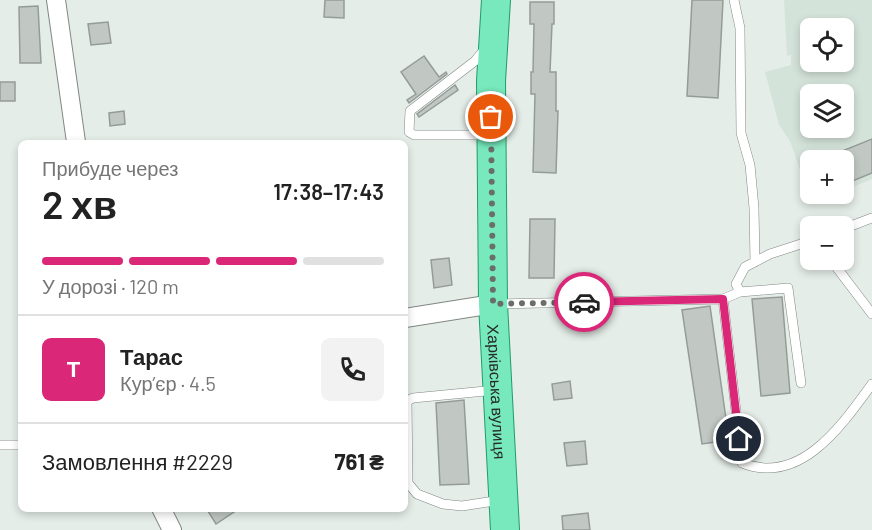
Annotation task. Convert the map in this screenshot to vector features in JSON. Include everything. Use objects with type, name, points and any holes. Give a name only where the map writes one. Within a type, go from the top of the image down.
[{"type":"main road","name":"Харківська вулиця","points":[[496,0],[492,39],[491,135],[493,304],[505,530]]},
{"type":"street","points":[[56,0],[76,140]]},
{"type":"street","points":[[408,318],[493,304]]},
{"type":"street","points":[[163,512],[172,530]]},
{"type":"lane","points":[[735,0],[740,28],[741,133],[750,165],[755,262]]},
{"type":"lane","points":[[491,135],[414,135],[409,132],[410,111],[476,61],[492,39]]},
{"type":"lane","points":[[854,225],[872,218]]},
{"type":"lane","points":[[740,292],[736,284],[746,267],[770,254],[800,244]]},
{"type":"lane","points":[[839,270],[872,314]]},
{"type":"lane","points":[[493,304],[723,299],[740,292],[788,288],[801,383]]},
{"type":"lane","points":[[723,299],[742,463],[756,468],[775,468],[808,455],[828,439],[872,384]]},
{"type":"lane","points":[[408,401],[413,398],[497,390]]},
{"type":"lane","points":[[0,445],[18,445]]},
{"type":"lane","points":[[408,483],[417,494],[443,504],[462,506],[503,500]]},
{"type":"shaded area","points":[[784,0],[872,0],[872,179],[854,186],[854,150],[800,150],[800,169],[790,141],[779,125],[765,72],[791,65],[791,55],[787,56]]},
{"type":"building","points":[[325,0],[344,0],[344,18],[324,17]]},
{"type":"building","points":[[692,0],[723,0],[718,98],[687,96]]},
{"type":"building","points":[[530,2],[554,2],[550,72],[556,72],[556,111],[558,111],[556,173],[533,172],[535,94],[531,94],[531,72],[533,72],[534,24],[530,24]]},
{"type":"building","points":[[38,6],[41,63],[20,63],[19,7]]},
{"type":"building","points":[[108,22],[111,43],[91,45],[88,24]]},
{"type":"building","points":[[424,56],[439,77],[446,72],[447,74],[409,103],[407,100],[416,94],[401,72]]},
{"type":"building","points":[[0,82],[15,82],[15,101],[0,101]]},
{"type":"building","points":[[455,85],[458,90],[419,117],[417,114]]},
{"type":"building","points":[[124,111],[125,124],[110,126],[109,113]]},
{"type":"building","points":[[872,139],[872,173],[854,180],[854,150],[845,150]]},
{"type":"building","points":[[530,219],[555,219],[554,278],[529,278]]},
{"type":"building","points":[[449,258],[452,285],[434,288],[431,260]]},
{"type":"building","points":[[782,297],[790,393],[761,396],[752,299]]},
{"type":"building","points":[[710,306],[729,440],[702,444],[682,310]]},
{"type":"building","points":[[570,381],[572,398],[554,400],[552,384]]},
{"type":"building","points":[[464,400],[469,484],[440,485],[436,403]]},
{"type":"building","points":[[585,441],[587,464],[567,466],[564,443]]},
{"type":"building","points":[[208,512],[234,512],[216,524]]},
{"type":"building","points":[[588,513],[590,530],[563,530],[562,516]]},
{"type":"way so far","points":[[491,117],[493,304],[584,302]]},
{"type":"route","points":[[584,302],[723,299],[739,439]]}]
